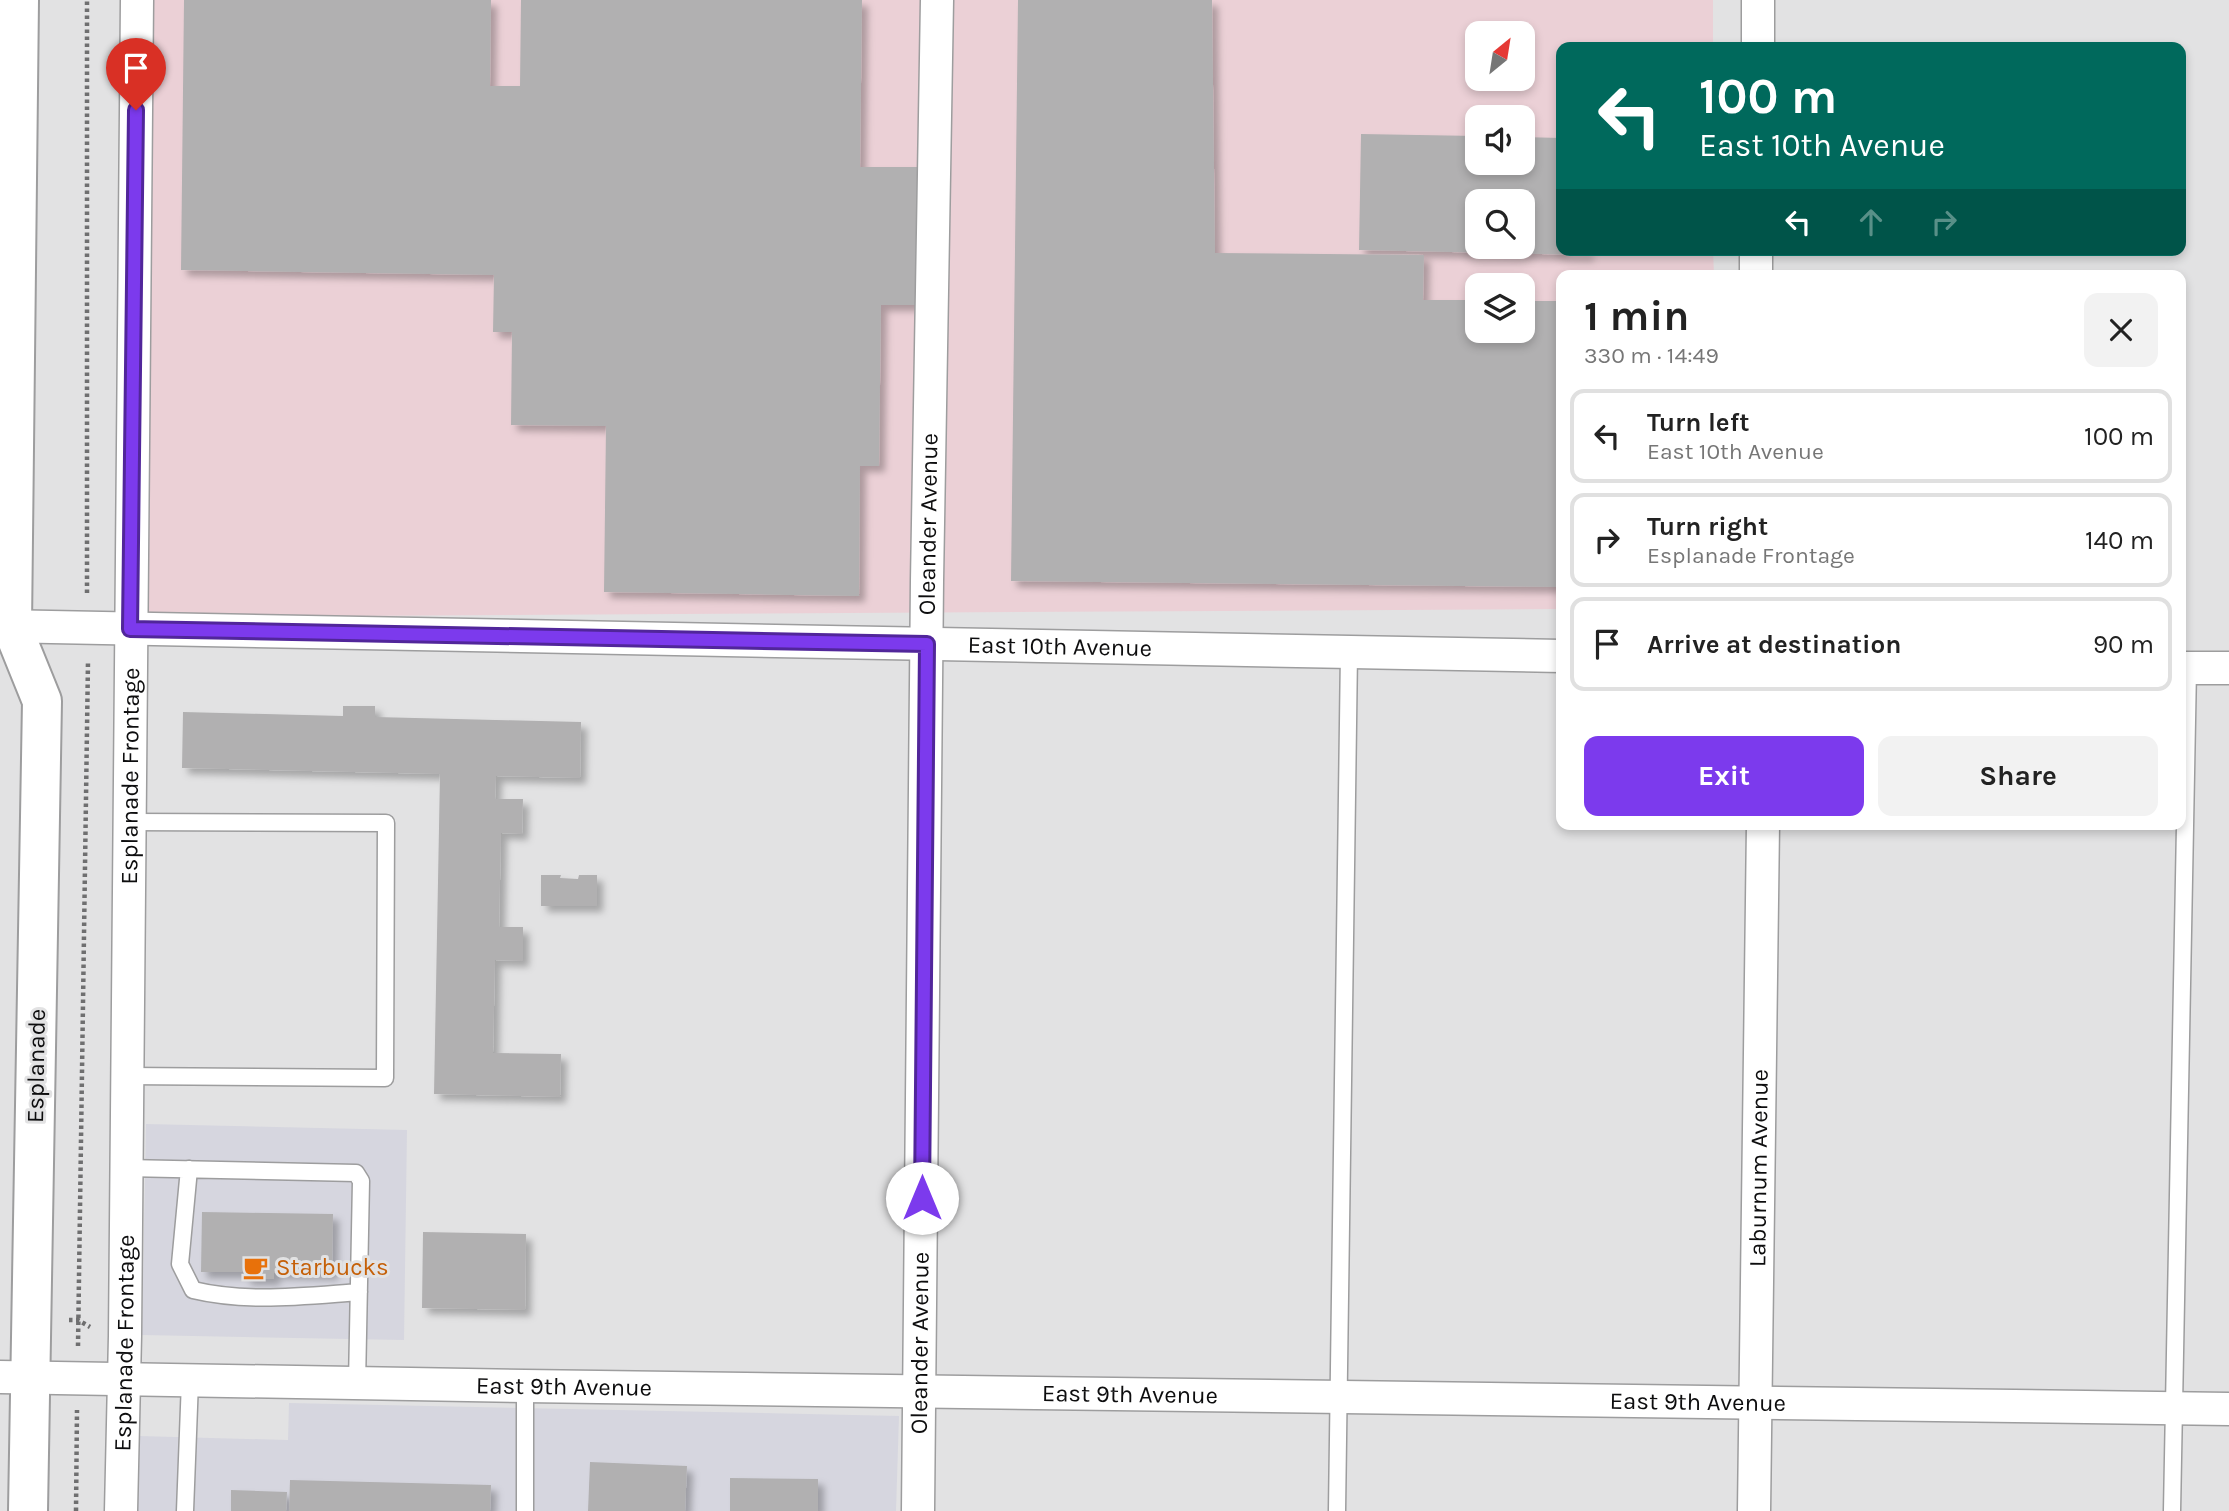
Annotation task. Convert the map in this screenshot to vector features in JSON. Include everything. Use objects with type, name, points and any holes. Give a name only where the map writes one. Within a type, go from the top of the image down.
[{"type":"main road","name":"Esplanade","points":[[19,0],[4,634],[42,701],[15,1377],[28,1511]]},
{"type":"street","name":"Esplanade Frontage","points":[[121,1511],[125,1380],[137,0]]},
{"type":"street","name":"Oleander Avenue","points":[[918,1511],[937,0]]},
{"type":"street","points":[[1758,0],[1758,42]]},
{"type":"street","name":"East 10th Avenue","points":[[4,634],[87,628],[1556,656]]},
{"type":"street","points":[[2186,668],[2229,668]]},
{"type":"street","name":"Laburnum Avenue","points":[[1754,1511],[1763,830]]},
{"type":"street","name":"East 9th Avenue","points":[[15,1377],[2229,1409]]},
{"type":"lane","points":[[1338,1511],[1349,652]]},
{"type":"lane","points":[[127,1076],[386,1078],[386,823],[129,822]]},
{"type":"lane","points":[[2172,1511],[2181,830]]},
{"type":"lane","points":[[126,1168],[356,1172],[361,1181],[357,1384]]},
{"type":"lane","points":[[189,1169],[180,1264],[193,1290],[218,1296],[273,1298],[359,1292]]},
{"type":"lane","points":[[185,1511],[190,1381]]},
{"type":"lane","points":[[525,1386],[525,1511]]},
{"type":"path","points":[[76,1511],[88,684],[87,0]]},
{"type":"path","points":[[68,1320],[78,1320],[99,1333]]},
{"type":"shaded area","points":[[146,0],[1713,0],[1713,42],[1556,42],[1556,256],[1713,256],[1714,270],[1556,270],[1556,609],[147,617]]},
{"type":"shaded area","points":[[146,1124],[407,1130],[404,1340],[142,1335]]},
{"type":"shaded area","points":[[289,1403],[899,1416],[896,1511],[137,1511],[139,1436],[288,1440]]},
{"type":"building","points":[[184,0],[491,0],[490,86],[520,86],[521,0],[862,0],[860,167],[928,167],[927,305],[881,305],[879,466],[860,466],[859,596],[604,592],[606,426],[511,425],[512,332],[493,332],[494,275],[181,270]]},
{"type":"building","points":[[1018,0],[1212,0],[1215,253],[1424,255],[1423,300],[1465,300],[1465,343],[1535,343],[1535,301],[1556,301],[1556,587],[1011,581]]},
{"type":"building","points":[[1361,134],[1465,136],[1465,175],[1535,175],[1535,137],[1556,138],[1556,254],[1535,254],[1535,189],[1465,189],[1465,252],[1359,250]]},
{"type":"building","points":[[343,706],[375,706],[375,717],[581,722],[580,778],[496,776],[495,799],[523,799],[522,834],[501,833],[499,927],[523,927],[523,961],[495,960],[493,1053],[561,1054],[560,1097],[434,1094],[440,774],[182,768],[183,712],[343,716]]},
{"type":"building","points":[[541,875],[561,875],[560,878],[578,879],[579,875],[597,875],[597,906],[541,906]]},
{"type":"building","points":[[202,1212],[333,1214],[332,1274],[274,1273],[274,1279],[245,1279],[245,1272],[201,1272]]},
{"type":"building","points":[[423,1232],[526,1234],[525,1310],[422,1308]]},
{"type":"building","points":[[590,1462],[687,1466],[685,1511],[588,1511]]},
{"type":"building","points":[[730,1478],[818,1479],[818,1511],[730,1511]]},
{"type":"building","points":[[290,1480],[491,1485],[490,1511],[289,1511]]},
{"type":"building","points":[[231,1490],[287,1492],[286,1511],[231,1511]]},
{"type":"place","name":"Starbucks","points":[[256,1267]]},
{"type":"route","points":[[136,110],[130,629],[927,644],[922,1198]]}]
